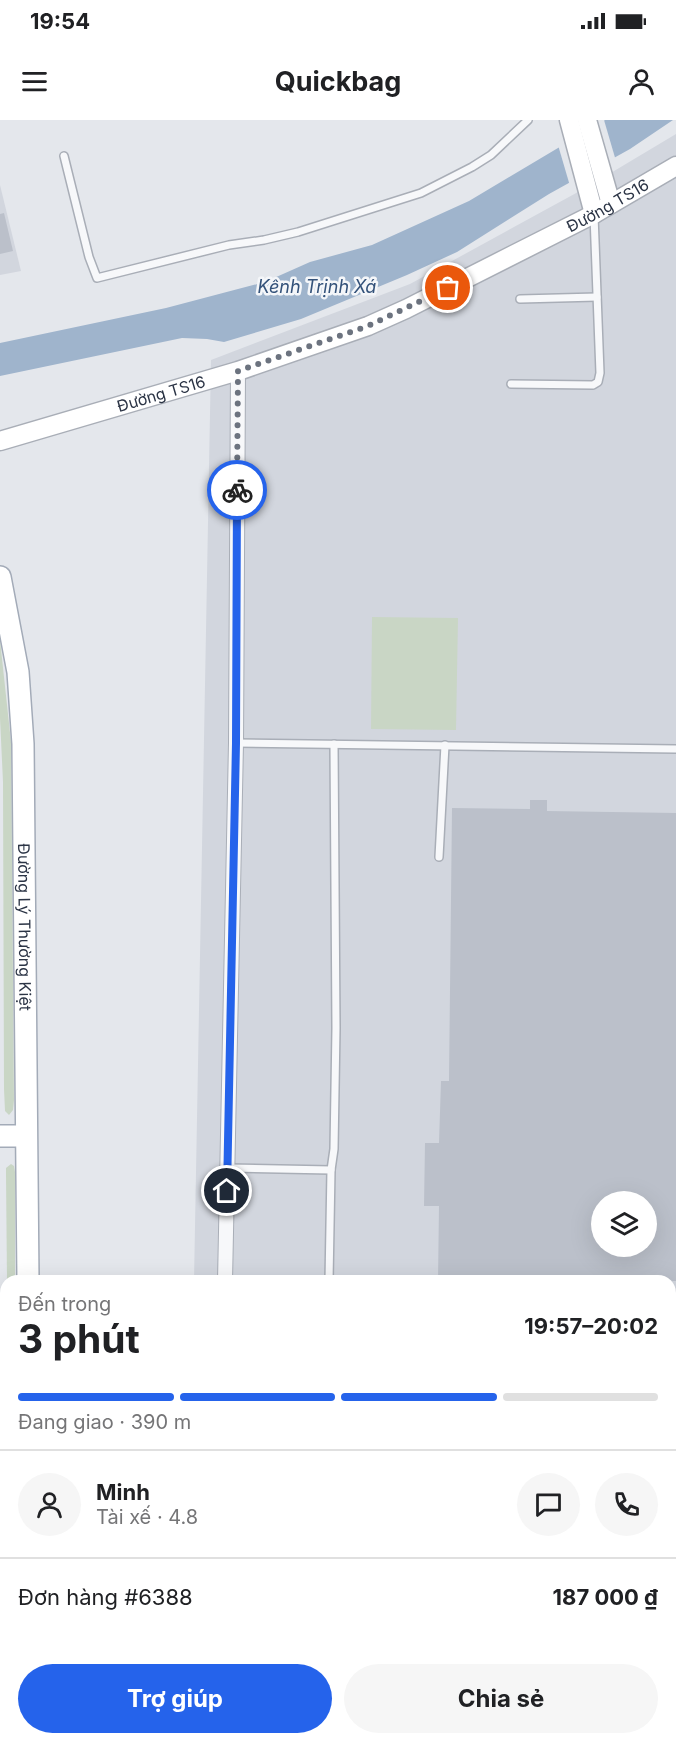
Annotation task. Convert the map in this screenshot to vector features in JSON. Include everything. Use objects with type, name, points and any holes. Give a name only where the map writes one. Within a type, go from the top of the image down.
[{"type":"main road","name":"Đường Lý Thường Kiệt","points":[[0,577],[18,672],[23,744],[26,870],[28,1275]]},
{"type":"main road","points":[[0,1136],[26,1136]]},
{"type":"street","points":[[575,121],[594,179],[611,204]]},
{"type":"street","name":"Đường TS16","points":[[0,441],[238,371],[368,326],[594,214],[676,166]]},
{"type":"street","points":[[594,179],[594,214]]},
{"type":"street","points":[[225,1275],[236,743],[238,371]]},
{"type":"lane","points":[[64,156],[89,257],[97,279],[230,245],[298,232],[421,193],[472,168],[491,155],[528,120]]},
{"type":"lane","points":[[511,384],[593,385],[598,382],[600,373],[594,214]]},
{"type":"lane","points":[[520,299],[597,297]]},
{"type":"lane","points":[[236,743],[676,749]]},
{"type":"lane","points":[[329,1275],[336,1028],[334,744]]},
{"type":"lane","points":[[439,857],[445,745]]},
{"type":"lane","points":[[228,1168],[331,1170]]},
{"type":"shaded area","points":[[676,134],[676,1275],[194,1275],[211,360],[410,284],[589,186]]},
{"type":"shaded area","points":[[0,185],[21,271],[0,275]]},
{"type":"green space","points":[[372,617],[458,618],[456,730],[371,729]]},
{"type":"green space","points":[[0,640],[11,742],[14,1100],[13,1110],[9,1115],[5,1111],[4,1089]]},
{"type":"green space","points":[[11,1164],[15,1172],[15,1275],[7,1275],[6,1168]]},
{"type":"water","name":"Kênh Trịnh Xá","points":[[605,120],[673,120],[630,149],[549,194],[457,252],[301,319],[224,342],[182,338],[0,376],[0,343],[166,308],[265,282],[310,262],[372,245],[469,201]]},
{"type":"pier","points":[[599,120],[604,120],[616,161],[570,186],[558,145]]},
{"type":"building","points":[[4,213],[13,251],[0,254],[0,214]]},
{"type":"building","points":[[530,800],[547,800],[547,811],[676,813],[676,1275],[438,1275],[439,1206],[424,1206],[425,1143],[439,1143],[441,1081],[449,1081],[452,808],[530,809]]},
{"type":"way so far","points":[[237,490],[238,371],[368,326],[448,288]]},
{"type":"route","points":[[227,1191],[236,743],[237,490]]}]
